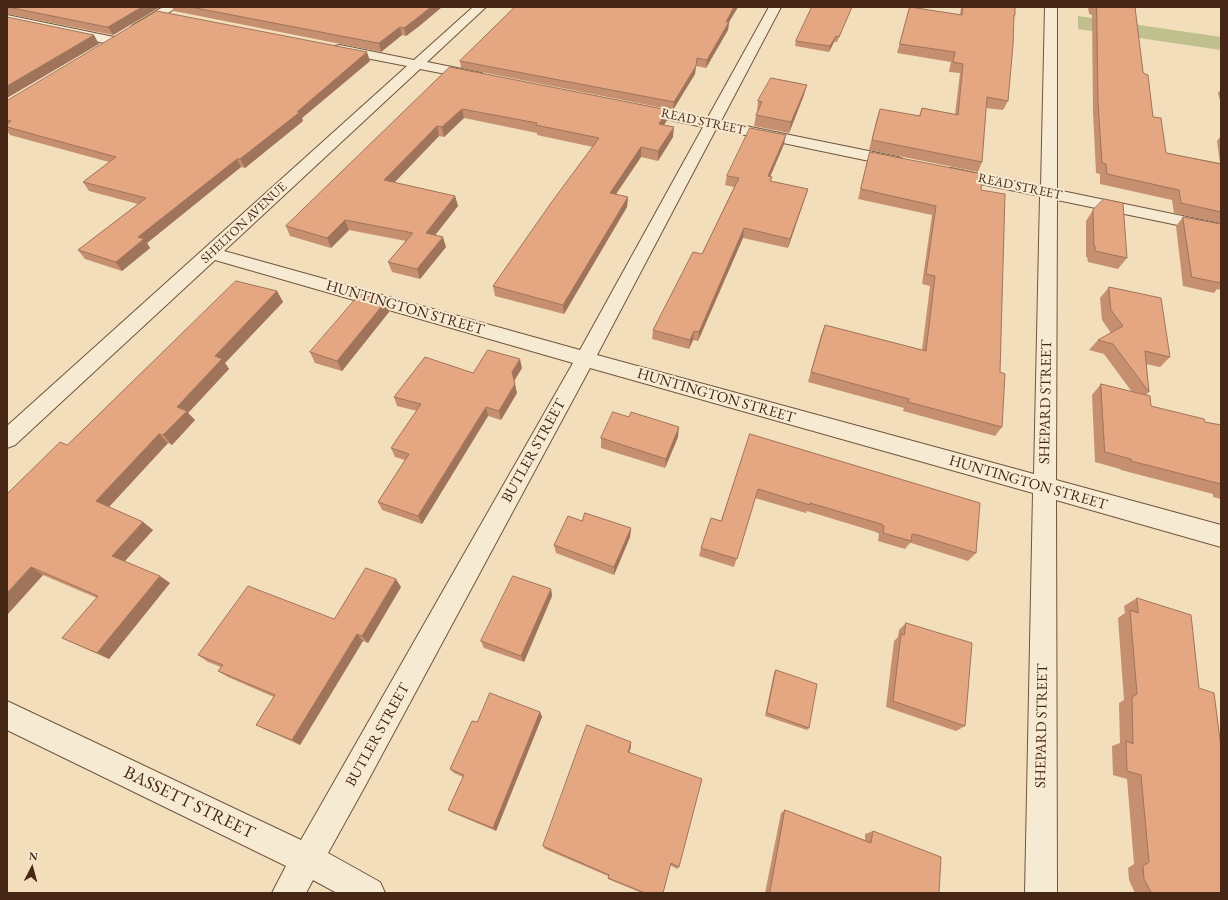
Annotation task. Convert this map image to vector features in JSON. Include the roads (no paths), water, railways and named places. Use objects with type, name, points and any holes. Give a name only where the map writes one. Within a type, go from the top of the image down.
[{"type":"street","name":"SHELTON AVENUE","points":[[7,438],[212,253],[480,7]]},
{"type":"street","name":"BUTLER STREET","points":[[288,893],[358,771],[585,359],[711,123],[775,7]]},
{"type":"street","name":"SHEPARD STREET","points":[[1041,893],[1051,7]]},
{"type":"street","points":[[100,49],[170,13]]},
{"type":"street","points":[[7,19],[114,41]]},
{"type":"street","points":[[332,47],[488,78]]},
{"type":"street","name":"READ STREET","points":[[627,106],[909,164]]},
{"type":"street","name":"READ STREET","points":[[939,171],[1221,229]]},
{"type":"street","name":"HUNTINGTON STREET","points":[[212,253],[585,359],[1221,536]]},
{"type":"street","name":"BASSETT STREET","points":[[7,715],[264,840],[307,859],[369,893]]}]
